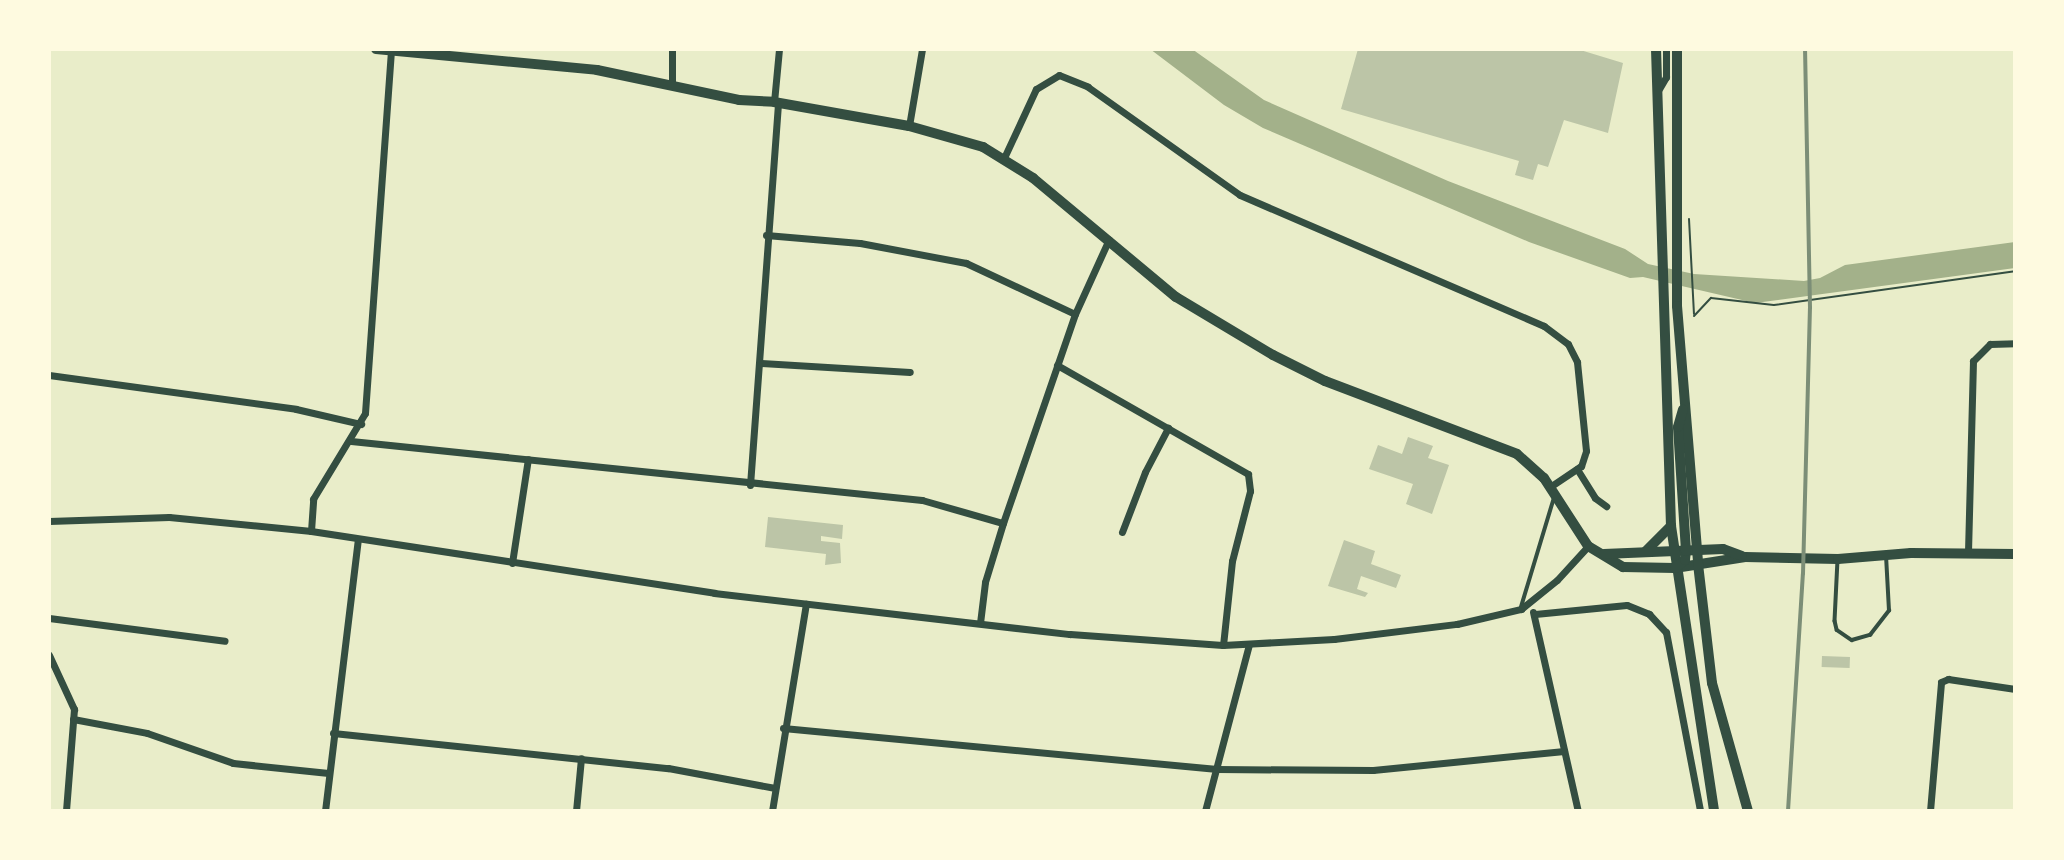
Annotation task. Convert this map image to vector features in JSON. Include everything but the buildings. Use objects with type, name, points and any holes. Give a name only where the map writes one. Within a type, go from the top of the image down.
[{"type":"highway","points":[[1656,49],[1671,526],[1686,551],[1698,564],[1712,683],[1748,811]]},
{"type":"highway","points":[[1677,49],[1677,306],[1685,404],[1686,551],[1675,568],[1714,811]]},
{"type":"main road","points":[[376,49],[543,63],[672,83],[739,100],[776,102],[909,126],[963,140],[1003,160],[1109,239],[1176,297],[1273,355],[1325,381],[1505,447],[1553,491],[1588,546],[1623,567],[1675,568],[1745,557],[1838,559],[1968,552],[2015,554]]},
{"type":"main road","points":[[1644,553],[1671,526]]},
{"type":"main road","points":[[1602,554],[1723,549],[1745,557]]},
{"type":"street","points":[[672,49],[672,83]]},
{"type":"street","points":[[750,485],[779,49]]},
{"type":"street","points":[[909,126],[922,49]]},
{"type":"street","points":[[1657,93],[1666,77],[1666,49]]},
{"type":"street","points":[[311,531],[313,499],[361,424],[372,331],[391,51]]},
{"type":"street","points":[[1003,160],[1036,89],[1059,75],[1088,87],[1240,195],[1544,326],[1568,344],[1577,362],[1586,451],[1577,469],[1553,491]]},
{"type":"street","points":[[766,235],[860,243],[966,263],[1075,314]]},
{"type":"street","points":[[980,623],[985,582],[1056,365],[1075,314],[1109,239]]},
{"type":"street","points":[[1968,552],[1973,361],[1990,344],[2015,343]]},
{"type":"street","points":[[760,363],[910,372]]},
{"type":"street","points":[[1056,365],[1248,474],[1251,482],[1232,561],[1223,645]]},
{"type":"street","points":[[49,375],[296,409],[361,424]]},
{"type":"street","points":[[1122,532],[1145,472],[1168,428]]},
{"type":"street","points":[[351,441],[750,485],[922,500],[1003,523]]},
{"type":"street","points":[[512,563],[528,459]]},
{"type":"street","points":[[1577,469],[1595,498],[1606,506]]},
{"type":"street","points":[[49,521],[169,517],[311,531],[512,563],[806,604],[1223,645],[1249,645],[1457,624],[1524,608],[1588,546]]},
{"type":"street","points":[[325,811],[358,539]]},
{"type":"street","points":[[772,811],[783,728],[806,604]]},
{"type":"street","points":[[1524,608],[1535,614],[1627,605],[1649,614],[1666,632],[1700,811]]},
{"type":"street","points":[[1535,614],[1578,811]]},
{"type":"street","points":[[49,618],[225,641]]},
{"type":"street","points":[[1205,811],[1249,645]]},
{"type":"street","points":[[49,655],[74,709],[66,811]]},
{"type":"street","points":[[49,682],[59,677]]},
{"type":"street","points":[[1930,811],[1941,682],[1948,679],[2015,689]]},
{"type":"street","points":[[73,719],[147,733],[233,763],[328,774]]},
{"type":"street","points":[[783,728],[1217,769],[1373,770],[1564,751]]},
{"type":"street","points":[[333,733],[668,768],[775,788]]},
{"type":"street","points":[[576,811],[581,758]]},
{"type":"lane","points":[[1524,608],[1553,491]]},
{"type":"lane","points":[[1838,559],[1835,621],[1837,630],[1852,640],[1870,635],[1889,611],[1886,556]]},
{"type":"path","points":[[1691,249],[1694,316],[1711,298],[1774,304],[2015,271]]},
{"type":"shaded area","points":[[1150,49],[1192,49],[1264,100],[1448,181],[1625,249],[1648,264],[1694,274],[1804,281],[1820,278],[1845,265],[2015,242],[2015,268],[1755,303],[1643,277],[1630,278],[1529,242],[1263,128],[1224,105]]},
{"type":"railway","points":[[1788,811],[1803,574],[1810,308],[1805,49]]}]
